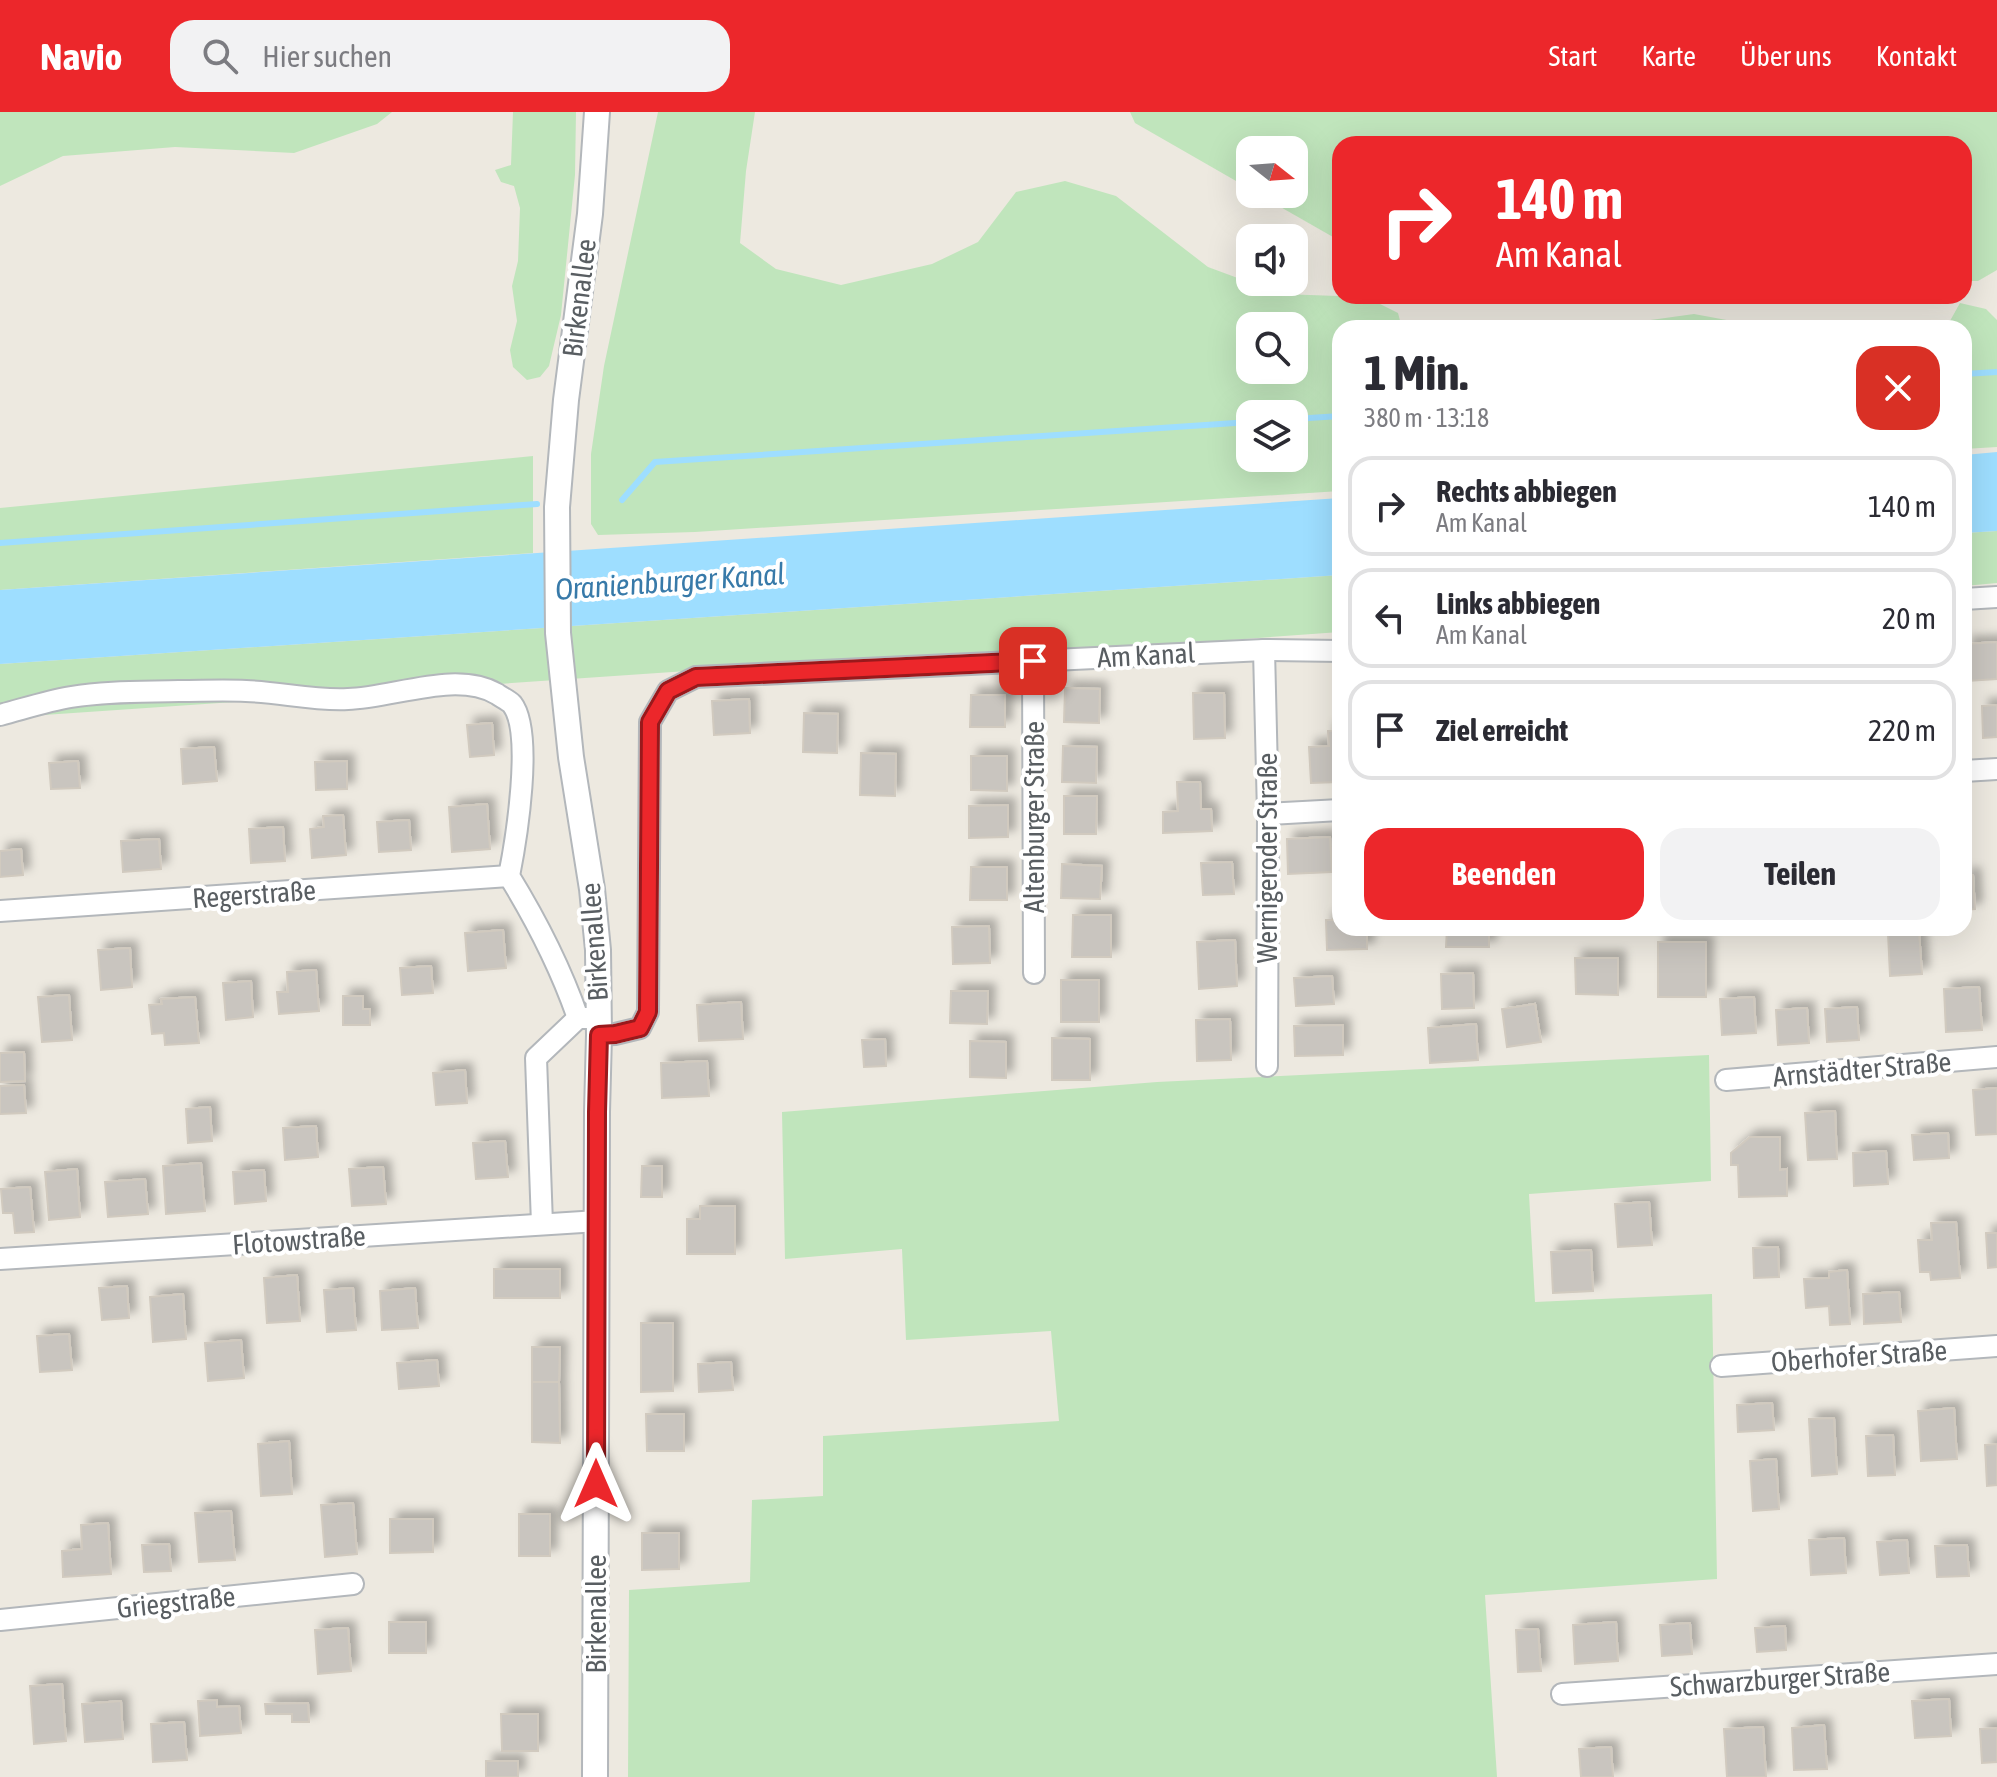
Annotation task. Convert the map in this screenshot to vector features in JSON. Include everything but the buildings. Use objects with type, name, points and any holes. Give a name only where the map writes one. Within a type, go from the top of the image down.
[{"type":"street","name":"Birkenallee","points":[[595,1777],[598,1221],[592,1024],[598,950],[592,889],[571,757],[558,633],[557,527],[558,479],[590,214],[597,112]]},
{"type":"street","points":[[1972,599],[1997,597]]},
{"type":"street","name":"Am Kanal","points":[[592,1024],[615,1034],[640,1028],[648,1012],[650,722],[668,691],[696,677],[1264,650],[1332,651]]},
{"type":"street","name":"Wernigeroder Straße","points":[[1264,650],[1268,814],[1267,1066]]},
{"type":"street","name":"Altenburger Straße","points":[[1033,661],[1034,973]]},
{"type":"street","points":[[0,715],[71,697],[137,692],[246,691],[321,700],[373,697],[427,686],[456,684],[490,690],[511,702],[521,722],[523,751],[518,834],[509,876],[530,909],[572,1000],[592,1024],[536,1058],[542,1224]]},
{"type":"street","points":[[1972,771],[1997,769]]},
{"type":"street","points":[[1268,814],[1332,810]]},
{"type":"street","name":"Regerstraße","points":[[0,911],[509,876]]},
{"type":"street","name":"Arnstädter Straße","points":[[1726,1080],[1997,1057]]},
{"type":"street","name":"Flotowstraße","points":[[0,1259],[598,1221]]},
{"type":"street","name":"Oberhofer Straße","points":[[1721,1366],[1997,1346]]},
{"type":"street","name":"Griegstraße","points":[[0,1620],[353,1584]]},
{"type":"street","name":"Schwarzburger Straße","points":[[1562,1694],[1997,1664]]},
{"type":"green space","points":[[0,112],[392,112],[377,124],[294,153],[175,147],[63,156],[0,186]]},
{"type":"green space","points":[[513,112],[576,112],[575,175],[561,315],[549,366],[540,377],[527,380],[513,367],[510,350],[517,321],[512,286],[518,261],[520,208],[514,186],[501,182],[495,170],[511,165]]},
{"type":"green space","points":[[658,112],[755,112],[740,243],[776,269],[841,285],[932,264],[978,242],[1016,192],[1065,181],[1116,196],[1208,267],[1236,277],[1236,296],[1332,296],[1332,304],[1380,304],[1398,313],[1400,320],[1332,320],[1332,492],[695,532],[598,535],[591,524],[591,454],[604,366]]},
{"type":"green space","points":[[1130,112],[1997,112],[1997,270],[1978,281],[1972,281],[1972,136],[1332,136],[1332,236],[1282,208],[1308,208],[1308,136],[1236,136],[1236,181],[1135,123]]},
{"type":"green space","points":[[1959,304],[1964,304],[1986,309],[1997,320],[1997,447],[1972,449],[1972,320],[1950,320]]},
{"type":"green space","points":[[1694,314],[1727,320],[1651,320]]},
{"type":"green space","points":[[533,456],[533,553],[0,590],[0,508]]},
{"type":"green space","points":[[1997,531],[1997,583],[1972,585],[1972,533]]},
{"type":"green space","points":[[1332,576],[1332,633],[1147,646],[907,656],[0,718],[0,664]]},
{"type":"green space","points":[[1709,1055],[1711,1181],[1529,1194],[1535,1302],[1712,1294],[1717,1579],[1485,1595],[1497,1777],[628,1777],[629,1590],[750,1582],[752,1500],[823,1496],[823,1436],[1059,1421],[1051,1331],[906,1340],[902,1249],[785,1259],[782,1112],[1157,1082]]},
{"type":"water","points":[[1997,452],[1997,531],[1972,533],[1972,454]]},
{"type":"water","name":"Oranienburger Kanal","points":[[1332,499],[1332,576],[0,664],[0,590]]},
{"type":"waterway","points":[[1972,374],[1997,372]]},
{"type":"waterway","points":[[1308,418],[1332,417]]},
{"type":"waterway","points":[[622,500],[655,462],[1236,423]]},
{"type":"waterway","points":[[0,543],[537,504]]},
{"type":"route","points":[[596,1484],[599,1035],[640,1028],[648,1012],[650,722],[668,691],[696,677],[1033,661]]}]
